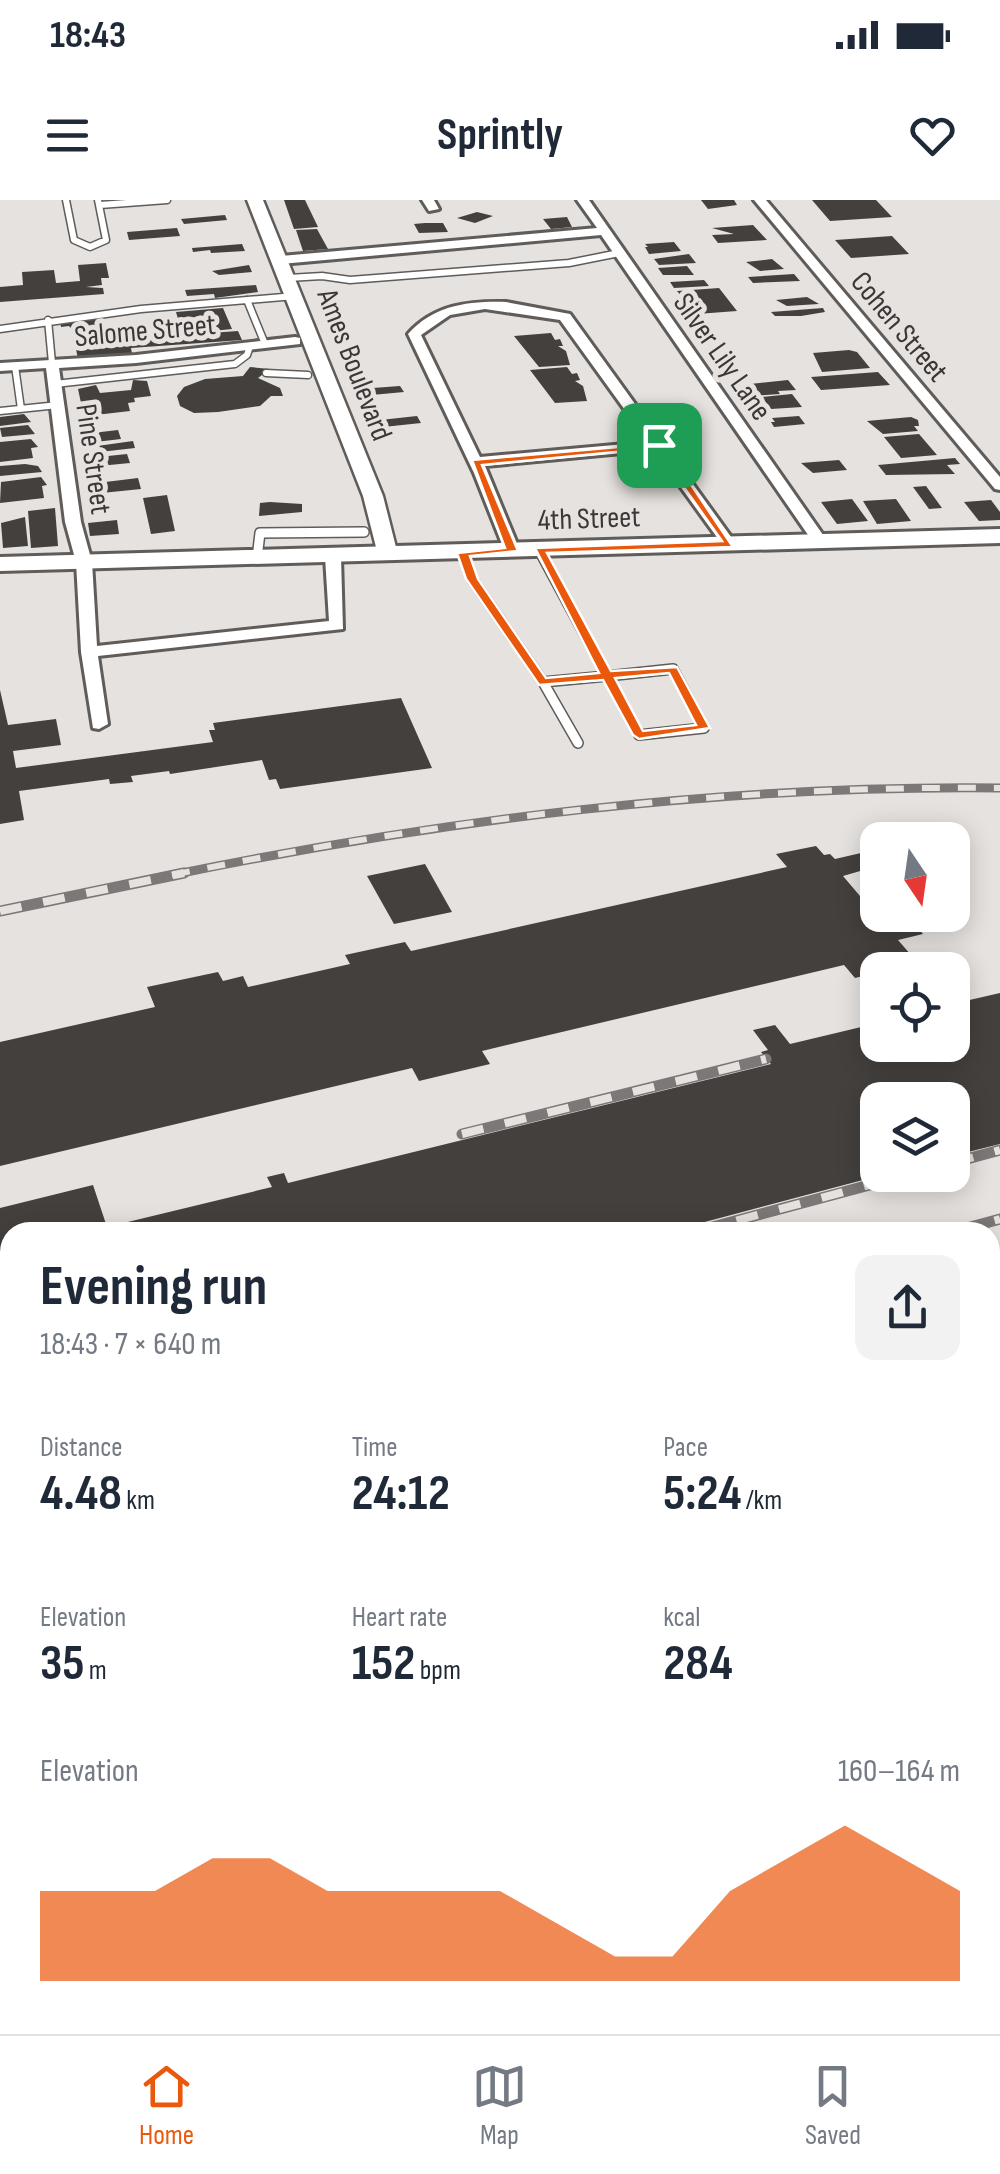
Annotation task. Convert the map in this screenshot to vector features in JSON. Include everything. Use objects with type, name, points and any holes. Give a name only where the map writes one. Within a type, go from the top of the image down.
[{"type":"main road","name":"4th Street","points":[[0,564],[1000,536]]},
{"type":"street","name":"Ames Boulevard","points":[[241,200],[286,283],[295,342],[356,493],[364,532],[378,555]]},
{"type":"street","name":"Ames Boulevard","points":[[255,200],[373,496],[378,555]]},
{"type":"street","name":"Silver Lily Lane","points":[[583,200],[820,542]]},
{"type":"street","name":"Cohen Street","points":[[760,200],[1000,486]]},
{"type":"street","points":[[286,283],[604,231]]},
{"type":"street","points":[[512,551],[476,462],[414,334],[426,320],[465,308],[515,306],[566,317],[730,544]]},
{"type":"street","name":"Salome Street","points":[[8,366],[136,360],[295,342]]},
{"type":"street","name":"Pine Street","points":[[52,363],[73,522],[84,562],[89,652],[99,724]]},
{"type":"street","points":[[476,462],[659,445]]},
{"type":"street","points":[[89,652],[336,625],[333,557]]},
{"type":"lane","points":[[66,200],[74,240],[85,247],[101,245],[106,240],[99,203],[167,200]]},
{"type":"lane","name":"Salome Street","points":[[0,328],[248,300],[286,283],[322,276],[350,280],[569,263],[620,253]]},
{"type":"lane","points":[[55,384],[234,364],[257,345],[248,300]]},
{"type":"lane","points":[[48,320],[52,363]]},
{"type":"lane","points":[[234,364],[234,368],[246,371]]},
{"type":"lane","points":[[8,366],[21,408]]},
{"type":"lane","points":[[266,373],[308,375]]},
{"type":"lane","points":[[0,410],[58,405]]},
{"type":"lane","points":[[331,532],[333,557]]},
{"type":"lane","points":[[257,558],[260,533],[364,532]]},
{"type":"lane","points":[[539,550],[607,676],[639,735],[704,728],[673,669],[607,676],[543,682]]},
{"type":"lane","points":[[463,553],[472,579],[543,682],[578,743]]},
{"type":"building","points":[[284,200],[305,200],[318,227],[294,229]]},
{"type":"building","points":[[701,200],[734,200],[737,205],[708,209]]},
{"type":"building","points":[[812,200],[876,200],[892,217],[830,221]]},
{"type":"building","points":[[477,212],[493,216],[475,223],[457,218]]},
{"type":"building","points":[[225,215],[227,220],[184,224],[181,219]]},
{"type":"building","points":[[567,217],[572,227],[551,229],[543,219]]},
{"type":"building","points":[[443,223],[448,232],[419,233],[414,224]]},
{"type":"building","points":[[753,225],[767,240],[718,243],[712,235],[734,234],[712,228]]},
{"type":"building","points":[[177,228],[180,236],[129,240],[127,232]]},
{"type":"building","points":[[317,229],[328,249],[303,251],[296,230]]},
{"type":"building","points":[[892,236],[909,254],[851,258],[835,240]]},
{"type":"building","points":[[674,242],[681,251],[649,254],[645,247],[645,244]]},
{"type":"building","points":[[242,244],[245,251],[193,252],[192,248]]},
{"type":"building","points":[[689,254],[696,263],[659,265],[654,259]]},
{"type":"building","points":[[772,259],[784,269],[760,271],[746,262]]},
{"type":"building","points":[[106,263],[109,278],[101,278],[102,285],[86,287],[103,288],[104,294],[0,302],[0,287],[23,285],[22,272],[54,270],[56,283],[80,281],[78,265]]},
{"type":"building","points":[[249,265],[252,272],[219,275],[212,271]]},
{"type":"building","points":[[687,266],[694,275],[663,275],[658,268]]},
{"type":"building","points":[[794,274],[800,281],[753,283],[748,277]]},
{"type":"building","points":[[704,280],[709,286],[674,288],[670,282]]},
{"type":"building","points":[[256,285],[258,292],[215,298],[214,294],[187,296],[185,290]]},
{"type":"building","points":[[719,288],[737,311],[697,314],[677,291]]},
{"type":"building","points":[[807,297],[819,304],[787,306],[776,300]]},
{"type":"building","points":[[223,308],[232,329],[203,332],[197,317],[184,318],[189,332],[168,336],[238,331],[242,340],[131,348],[132,354],[111,359],[78,359],[75,344],[88,343],[87,335],[156,335],[154,332],[163,331],[159,321],[178,319],[176,312]]},
{"type":"building","points":[[823,308],[825,312],[801,316],[775,316],[771,312]]},
{"type":"building","points":[[102,317],[102,332],[76,334],[69,326],[61,327],[60,321]]},
{"type":"building","points":[[551,333],[555,340],[560,339],[563,346],[558,346],[566,351],[570,365],[539,367],[514,336]]},
{"type":"building","points":[[857,352],[870,368],[822,372],[813,353]]},
{"type":"building","points":[[250,367],[270,369],[258,378],[280,388],[283,396],[271,396],[260,406],[218,412],[194,413],[180,406],[177,396],[184,387],[205,379],[243,376]]},
{"type":"building","points":[[567,367],[572,374],[577,373],[580,380],[575,381],[583,386],[587,401],[555,403],[530,370]]},
{"type":"building","points":[[878,372],[890,385],[821,390],[811,377]]},
{"type":"building","points":[[133,380],[147,381],[151,396],[134,398],[135,402],[128,403],[130,411],[87,416],[85,410],[89,407],[81,403],[78,389],[96,385],[100,393],[131,390]]},
{"type":"building","points":[[788,380],[796,390],[778,391],[780,394],[750,396],[741,385]]},
{"type":"building","points":[[400,386],[404,392],[361,396],[359,389]]},
{"type":"building","points":[[792,394],[802,407],[771,409],[762,397]]},
{"type":"building","points":[[24,414],[31,422],[0,426],[0,417]]},
{"type":"building","points":[[417,416],[421,423],[374,428],[371,421]]},
{"type":"building","points":[[799,416],[805,424],[774,427],[771,422],[775,422],[772,418]]},
{"type":"building","points":[[911,417],[918,420],[919,426],[914,426],[918,431],[883,434],[867,421]]},
{"type":"building","points":[[28,425],[35,434],[2,437],[0,428]]},
{"type":"building","points":[[118,430],[121,439],[87,443],[84,434]]},
{"type":"building","points":[[919,434],[937,455],[901,458],[884,437]]},
{"type":"building","points":[[31,439],[38,447],[31,448],[33,458],[0,462],[0,442]]},
{"type":"building","points":[[133,441],[135,448],[91,453],[90,447]]},
{"type":"building","points":[[127,454],[130,463],[89,467],[87,463],[89,458]]},
{"type":"building","points":[[955,458],[960,464],[947,465],[955,474],[886,475],[878,465]]},
{"type":"building","points":[[839,460],[847,470],[813,473],[801,463]]},
{"type":"building","points":[[0,466],[38,466],[42,472],[0,476]]},
{"type":"building","points":[[41,477],[47,485],[42,486],[44,498],[0,503],[1,482]]},
{"type":"building","points":[[138,478],[141,489],[92,494],[89,484]]},
{"type":"building","points":[[926,486],[942,508],[929,509],[913,487]]},
{"type":"building","points":[[167,495],[175,531],[151,534],[143,498]]},
{"type":"building","points":[[852,499],[868,521],[837,524],[821,502]]},
{"type":"building","points":[[896,499],[911,521],[877,524],[863,501]]},
{"type":"building","points":[[991,500],[1000,512],[1000,520],[979,521],[964,502]]},
{"type":"building","points":[[260,503],[302,504],[302,512],[259,516]]},
{"type":"building","points":[[55,508],[58,546],[31,548],[28,511]]},
{"type":"building","points":[[25,517],[28,546],[3,548],[1,523]]},
{"type":"building","points":[[117,520],[119,534],[90,536],[88,523]]},
{"type":"building","points":[[0,690],[8,725],[56,719],[61,745],[13,751],[16,768],[213,742],[209,730],[215,730],[213,723],[401,698],[432,768],[280,789],[276,779],[269,780],[262,760],[170,774],[169,771],[131,776],[133,782],[110,784],[109,779],[19,791],[24,820],[0,824]]},
{"type":"building","points":[[816,846],[835,859],[860,853],[860,871],[843,876],[860,896],[860,932],[923,934],[898,940],[908,952],[860,952],[860,977],[855,978],[844,965],[482,1051],[490,1064],[419,1081],[412,1068],[0,1166],[0,1042],[155,1007],[147,987],[218,972],[223,981],[243,976],[248,987],[350,964],[345,955],[405,942],[411,951],[787,867],[776,854]]},
{"type":"building","points":[[425,864],[452,912],[394,924],[367,876]]},
{"type":"building","points":[[1000,993],[1000,1144],[970,1152],[970,1082],[860,1082],[860,1181],[705,1222],[128,1222],[272,1187],[267,1177],[284,1173],[288,1183],[771,1064],[761,1052],[768,1050],[753,1030],[775,1025],[790,1044],[860,1027],[860,1062],[970,1062],[970,1000]]},
{"type":"building","points":[[93,1185],[105,1222],[0,1222],[0,1208]]},
{"type":"railway","points":[[172,875],[378,837],[584,809],[791,792],[1000,788]]},
{"type":"railway","points":[[0,911],[184,873]]},
{"type":"railway","points":[[462,1134],[766,1059]]},
{"type":"railway","points":[[970,1158],[1000,1150]]},
{"type":"railway","points":[[731,1222],[860,1188]]},
{"type":"railway","points":[[989,1222],[1000,1219]]},
{"type":"route","points":[[659,445],[476,462],[512,551],[463,553],[472,579],[543,682],[607,676],[639,735],[704,728],[673,669],[607,676],[539,550],[730,544],[659,445]]}]
